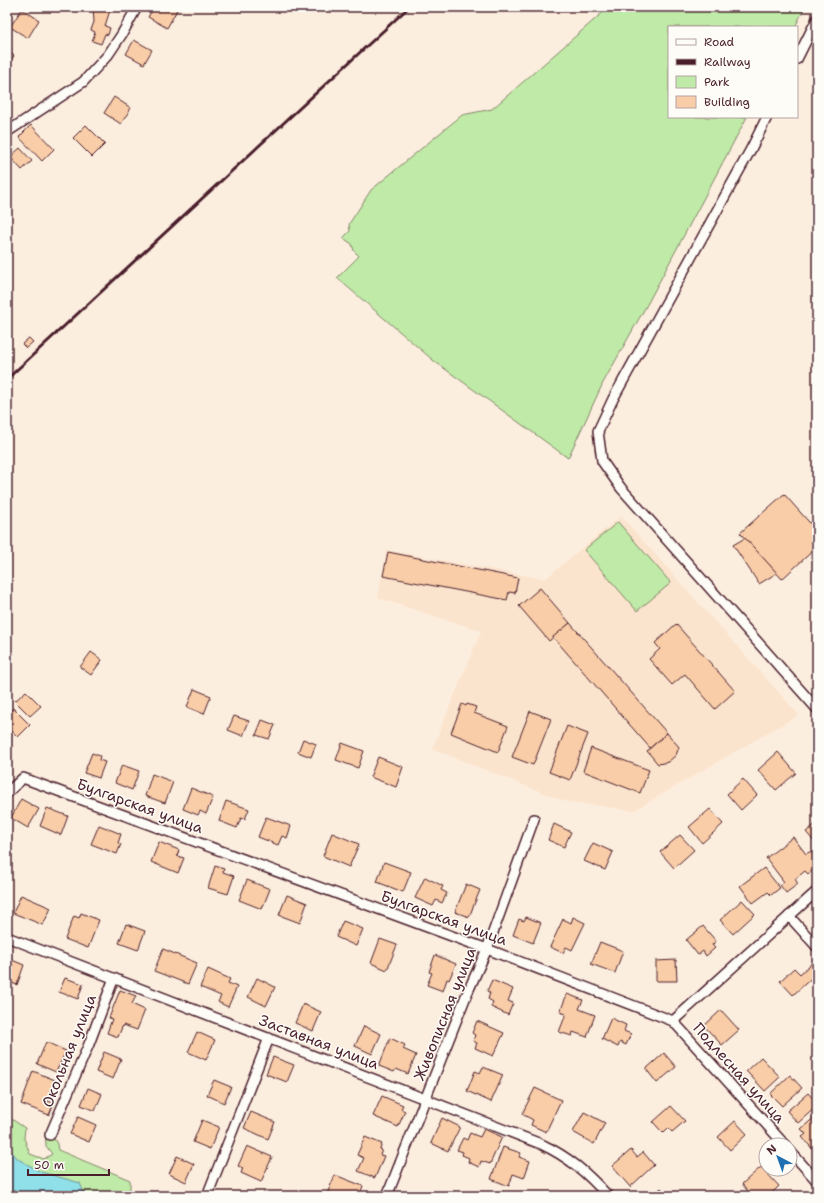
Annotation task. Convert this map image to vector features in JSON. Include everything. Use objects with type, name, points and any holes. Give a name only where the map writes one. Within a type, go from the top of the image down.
[{"type":"street","points":[[7,132],[83,82],[108,55],[137,7]]},
{"type":"street","points":[[798,57],[817,19]]},
{"type":"street","points":[[766,118],[751,149],[633,361],[598,431],[602,461],[621,488],[817,709]]},
{"type":"street","name":"Булгарская улица","points":[[7,793],[23,778],[487,949],[672,1021]]},
{"type":"street","name":"Живописная улица","points":[[387,1196],[466,996],[487,949],[534,818]]},
{"type":"street","points":[[672,1021],[817,891]]},
{"type":"street","points":[[789,916],[817,947]]},
{"type":"street","name":"Заставная улица","points":[[7,937],[541,1144],[558,1152],[575,1164],[608,1196]]},
{"type":"street","name":"Окольная улица","points":[[50,1135],[89,1044],[114,978]]},
{"type":"street","name":"Подлесная улица","points":[[672,1021],[778,1137]]},
{"type":"street","points":[[207,1196],[269,1038]]},
{"type":"street","points":[[798,1160],[817,1181]]},
{"type":"shaded area","points":[[621,516],[799,715],[633,811],[564,801],[432,749],[481,631],[378,598],[386,550],[545,579]]},
{"type":"green space","points":[[609,7],[805,7],[796,26],[668,26],[668,118],[746,118],[649,301],[603,383],[568,458],[434,361],[337,278],[359,256],[354,251],[352,244],[343,238],[350,231],[349,224],[371,190],[462,115],[492,109]]},
{"type":"green space","points":[[618,522],[671,583],[637,611],[584,550]]},
{"type":"green space","points":[[7,1116],[25,1128],[24,1138],[30,1154],[44,1159],[52,1154],[46,1146],[45,1132],[50,1131],[57,1144],[58,1150],[130,1180],[130,1192],[138,1196],[7,1196]]},
{"type":"water","points":[[7,1146],[18,1159],[41,1172],[80,1183],[85,1196],[7,1196]]},
{"type":"building","points":[[93,7],[111,7],[105,26],[110,28],[108,35],[105,34],[101,44],[92,41],[95,32],[91,30],[94,22]]},
{"type":"building","points":[[154,7],[172,7],[177,10],[167,28],[148,17]]},
{"type":"building","points":[[22,9],[39,20],[28,38],[10,27]]},
{"type":"building","points":[[134,40],[152,50],[144,64],[126,54]]},
{"type":"building","points":[[7,46],[12,50],[10,52],[14,56],[7,65]]},
{"type":"building","points":[[114,97],[131,108],[121,124],[104,113]]},
{"type":"building","points":[[31,125],[54,149],[42,161],[19,137]]},
{"type":"building","points":[[86,125],[105,144],[92,157],[73,138]]},
{"type":"building","points":[[20,148],[32,161],[22,170],[10,157]]},
{"type":"building","points":[[29,338],[33,342],[26,348],[22,344]]},
{"type":"building","points":[[784,494],[817,531],[817,547],[782,579],[740,533]]},
{"type":"building","points":[[745,538],[777,573],[759,584],[733,545]]},
{"type":"building","points":[[388,552],[518,578],[515,593],[509,592],[507,600],[383,576]]},
{"type":"building","points":[[540,588],[570,623],[549,641],[519,606]]},
{"type":"building","points":[[570,623],[667,733],[650,748],[553,637]]},
{"type":"building","points":[[676,624],[735,691],[715,709],[685,674],[672,685],[649,659],[660,649],[655,643]]},
{"type":"building","points":[[91,652],[102,660],[91,675],[80,667]]},
{"type":"building","points":[[194,689],[211,696],[204,714],[187,707]]},
{"type":"building","points":[[26,691],[41,706],[30,716],[15,701]]},
{"type":"building","points":[[462,704],[476,707],[474,713],[508,726],[498,752],[451,733]]},
{"type":"building","points":[[13,708],[30,725],[18,737],[7,726],[7,715]]},
{"type":"building","points":[[530,711],[551,719],[533,765],[512,757]]},
{"type":"building","points":[[234,716],[249,721],[243,736],[228,730]]},
{"type":"building","points":[[262,720],[275,725],[269,739],[256,735]]},
{"type":"building","points":[[567,726],[588,734],[570,780],[549,772]]},
{"type":"building","points":[[667,733],[679,747],[676,755],[668,762],[658,764],[647,751]]},
{"type":"building","points":[[303,739],[316,744],[311,757],[298,752]]},
{"type":"building","points":[[342,743],[364,751],[358,768],[336,760]]},
{"type":"building","points":[[591,748],[649,770],[640,793],[583,771]]},
{"type":"building","points":[[778,752],[796,773],[776,790],[758,770]]},
{"type":"building","points":[[92,753],[100,756],[99,760],[105,762],[99,778],[84,773]]},
{"type":"building","points":[[378,757],[403,767],[396,787],[370,777]]},
{"type":"building","points":[[122,765],[139,771],[132,790],[115,783]]},
{"type":"building","points":[[152,774],[173,782],[165,803],[145,796]]},
{"type":"building","points":[[743,779],[757,795],[741,810],[727,794]]},
{"type":"building","points":[[191,788],[213,797],[206,814],[200,811],[198,815],[183,809]]},
{"type":"building","points":[[21,799],[39,809],[28,828],[11,818]]},
{"type":"building","points":[[226,801],[249,809],[245,819],[241,818],[237,828],[219,821]]},
{"type":"building","points":[[47,808],[68,816],[61,835],[40,826]]},
{"type":"building","points":[[710,809],[723,824],[702,843],[689,827]]},
{"type":"building","points":[[266,817],[291,826],[287,838],[282,836],[278,845],[258,837]]},
{"type":"building","points":[[817,823],[817,845],[806,832]]},
{"type":"building","points":[[554,824],[571,832],[564,847],[548,840]]},
{"type":"building","points":[[99,825],[121,834],[118,843],[121,844],[117,854],[91,844]]},
{"type":"building","points":[[332,833],[359,844],[349,867],[323,856]]},
{"type":"building","points":[[680,835],[694,850],[674,868],[660,852]]},
{"type":"building","points":[[793,837],[806,854],[811,851],[817,858],[817,867],[808,874],[805,871],[795,879],[798,884],[786,893],[780,885],[784,882],[766,858]]},
{"type":"building","points":[[159,842],[179,850],[177,856],[184,858],[178,873],[151,862]]},
{"type":"building","points":[[593,843],[613,852],[605,870],[584,861]]},
{"type":"building","points":[[384,862],[411,872],[403,892],[377,882]]},
{"type":"building","points":[[215,866],[224,869],[223,872],[234,876],[228,894],[208,888]]},
{"type":"building","points":[[764,868],[780,888],[771,895],[768,892],[753,903],[740,886]]},
{"type":"building","points":[[425,877],[443,886],[441,890],[447,893],[442,903],[436,900],[433,906],[415,898]]},
{"type":"building","points":[[247,880],[270,889],[262,909],[239,900]]},
{"type":"building","points":[[466,884],[480,890],[469,917],[455,912]]},
{"type":"building","points":[[21,895],[51,908],[43,925],[13,913]]},
{"type":"building","points":[[287,895],[307,903],[300,923],[279,915]]},
{"type":"building","points":[[742,900],[755,914],[733,934],[720,920]]},
{"type":"building","points":[[81,913],[99,920],[88,948],[65,939],[74,916],[79,918]]},
{"type":"building","points":[[526,917],[541,923],[533,943],[513,935],[519,919],[524,921]]},
{"type":"building","points":[[573,917],[585,923],[572,950],[566,947],[563,953],[550,947],[563,919],[571,923]]},
{"type":"building","points":[[343,921],[363,929],[356,946],[336,937]]},
{"type":"building","points":[[126,924],[145,931],[138,950],[119,943]]},
{"type":"building","points":[[703,926],[716,941],[712,945],[715,948],[706,956],[703,951],[698,955],[686,940]]},
{"type":"building","points":[[380,939],[397,945],[387,970],[371,963]]},
{"type":"building","points":[[600,942],[623,951],[615,973],[591,964]]},
{"type":"building","points":[[163,949],[197,963],[188,984],[154,971]]},
{"type":"building","points":[[435,955],[456,964],[449,980],[447,979],[443,991],[427,985],[432,973],[429,972]]},
{"type":"building","points":[[7,958],[24,965],[17,985],[7,981]]},
{"type":"building","points":[[676,960],[677,981],[656,981],[656,961]]},
{"type":"building","points":[[814,961],[817,964],[817,973],[793,995],[780,981],[794,968],[800,974]]},
{"type":"building","points":[[208,969],[230,979],[228,983],[237,987],[228,1007],[218,1002],[221,996],[200,987]]},
{"type":"building","points":[[65,978],[83,984],[78,999],[59,992]]},
{"type":"building","points":[[257,978],[275,987],[266,1006],[248,997]]},
{"type":"building","points":[[492,980],[513,989],[508,1001],[513,1003],[508,1015],[491,1007],[493,1002],[488,999],[490,993],[487,991]]},
{"type":"building","points":[[120,990],[136,996],[132,1004],[145,1010],[137,1030],[123,1025],[118,1037],[107,1033],[112,1019],[109,1018]]},
{"type":"building","points":[[567,994],[583,1000],[579,1009],[595,1015],[587,1037],[573,1032],[572,1036],[559,1032],[566,1014],[560,1012]]},
{"type":"building","points":[[303,1004],[321,1012],[313,1031],[295,1023]]},
{"type":"building","points":[[721,1010],[739,1030],[722,1045],[704,1026]]},
{"type":"building","points":[[611,1018],[626,1025],[624,1031],[631,1034],[626,1045],[620,1042],[618,1047],[602,1039]]},
{"type":"building","points":[[477,1021],[504,1033],[493,1056],[475,1048],[477,1043],[473,1041],[475,1035],[472,1033]]},
{"type":"building","points":[[364,1026],[381,1034],[372,1054],[355,1046]]},
{"type":"building","points":[[197,1032],[215,1040],[206,1060],[188,1052]]},
{"type":"building","points":[[390,1038],[405,1045],[403,1049],[416,1055],[408,1074],[396,1069],[394,1072],[379,1066]]},
{"type":"building","points":[[46,1042],[66,1051],[56,1072],[37,1064]]},
{"type":"building","points":[[104,1052],[121,1059],[113,1079],[96,1072]]},
{"type":"building","points":[[664,1053],[676,1067],[657,1083],[646,1069]]},
{"type":"building","points":[[273,1057],[294,1065],[287,1082],[266,1074]]},
{"type":"building","points":[[761,1057],[780,1077],[765,1091],[746,1071]]},
{"type":"building","points":[[483,1067],[503,1075],[491,1102],[467,1091],[475,1071],[480,1073]]},
{"type":"building","points":[[33,1071],[55,1080],[47,1101],[54,1103],[49,1115],[21,1104]]},
{"type":"building","points":[[790,1075],[802,1088],[782,1106],[770,1094]]},
{"type":"building","points":[[214,1080],[231,1087],[224,1103],[207,1095]]},
{"type":"building","points":[[88,1088],[102,1094],[95,1111],[81,1105]]},
{"type":"building","points":[[535,1088],[561,1100],[546,1132],[531,1125],[533,1120],[522,1114]]},
{"type":"building","points":[[808,1093],[817,1103],[817,1106],[798,1123],[787,1111]]},
{"type":"building","points":[[382,1096],[403,1105],[401,1109],[405,1111],[398,1127],[373,1116]]},
{"type":"building","points":[[671,1106],[685,1121],[672,1132],[668,1128],[663,1133],[653,1122]]},
{"type":"building","points":[[251,1112],[275,1122],[268,1139],[244,1128]]},
{"type":"building","points":[[584,1112],[605,1123],[594,1144],[573,1132]]},
{"type":"building","points":[[817,1115],[816,1153],[802,1137],[806,1134],[801,1129]]},
{"type":"building","points":[[78,1117],[96,1125],[89,1142],[70,1134]]},
{"type":"building","points":[[442,1118],[460,1127],[448,1151],[431,1143]]},
{"type":"building","points":[[202,1120],[219,1127],[210,1149],[193,1142]]},
{"type":"building","points":[[735,1121],[747,1134],[730,1150],[718,1137]]},
{"type":"building","points":[[484,1129],[502,1137],[490,1164],[481,1161],[479,1167],[468,1162],[469,1158],[462,1155],[463,1152],[457,1150],[463,1138],[467,1140],[470,1133],[480,1137]]},
{"type":"building","points":[[365,1137],[382,1144],[380,1155],[384,1156],[375,1178],[358,1171],[364,1158],[357,1155]]},
{"type":"building","points":[[247,1146],[272,1157],[261,1182],[241,1173],[243,1168],[238,1166]]},
{"type":"building","points":[[503,1147],[521,1153],[519,1157],[530,1161],[524,1178],[513,1174],[509,1186],[491,1179]]},
{"type":"building","points":[[631,1150],[637,1157],[643,1152],[654,1165],[630,1187],[612,1166]]},
{"type":"building","points":[[177,1156],[194,1164],[186,1182],[169,1174]]},
{"type":"building","points":[[758,1170],[758,1177],[770,1177],[779,1186],[769,1196],[752,1196],[742,1184]]},
{"type":"building","points":[[335,1175],[363,1186],[359,1196],[326,1196]]},
{"type":"building","points":[[661,1188],[668,1196],[652,1196]]},
{"type":"railway","points":[[7,379],[409,7]]}]
